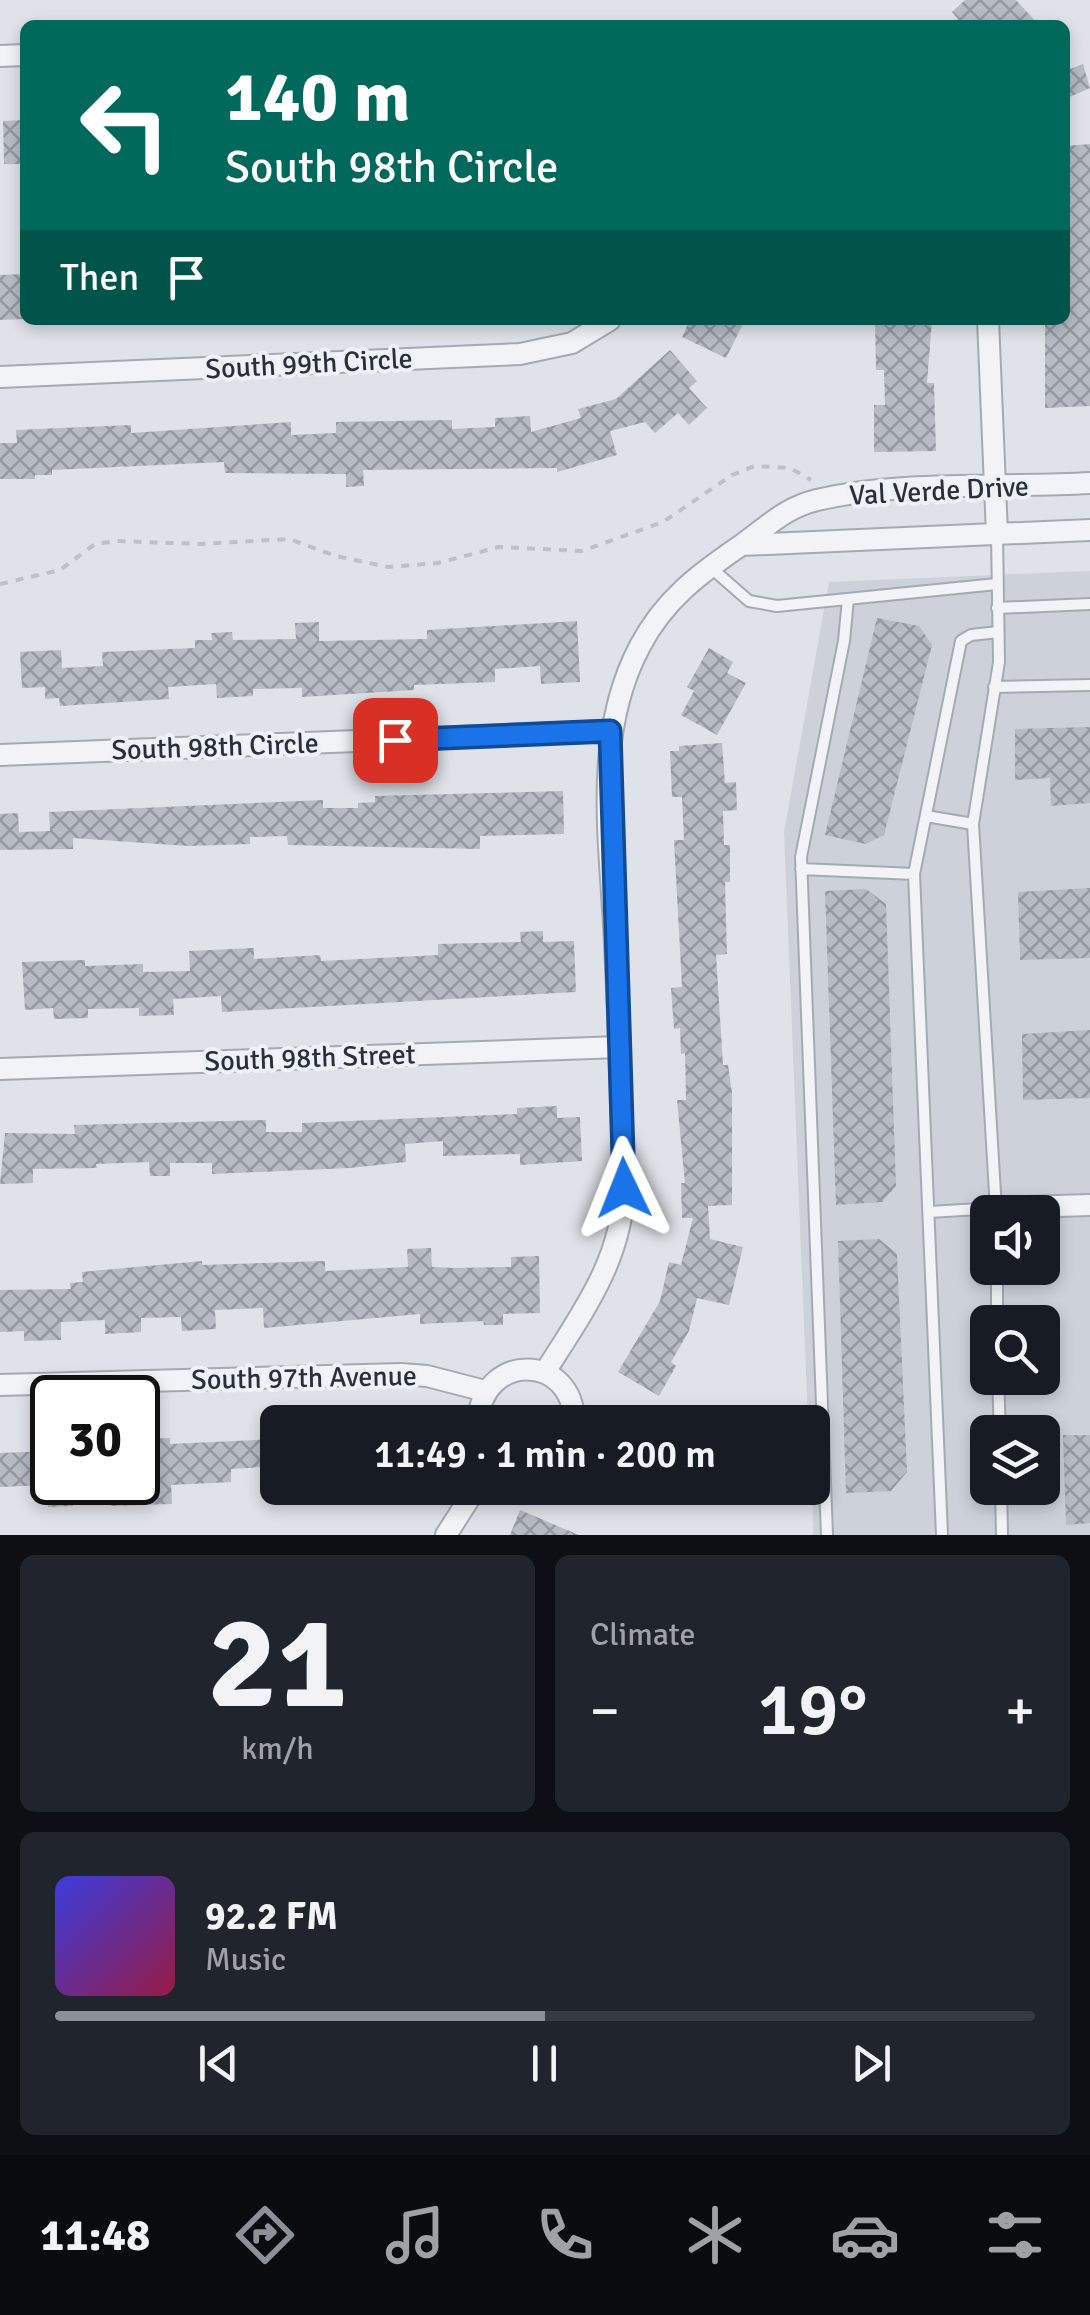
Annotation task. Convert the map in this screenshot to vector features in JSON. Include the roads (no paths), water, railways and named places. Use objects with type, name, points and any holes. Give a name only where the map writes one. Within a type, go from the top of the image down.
[{"type":"street","name":"South 99th Circle","points":[[0,377],[520,354],[572,343],[602,325]]},
{"type":"street","points":[[988,325],[996,534]]},
{"type":"street","name":"Val Verde Drive","points":[[546,1372],[602,1280],[618,1239],[624,1188],[610,731],[640,646],[673,598],[709,565],[742,545],[772,517],[814,501],[866,493],[1090,483]]},
{"type":"street","name":"Val Verde Drive","points":[[742,545],[1090,530]]},
{"type":"street","name":"South 98th Circle","points":[[0,755],[610,731]]},
{"type":"street","name":"South 98th Street","points":[[0,1069],[620,1047]]},
{"type":"street","points":[[1060,1206],[1090,1204]]},
{"type":"street","points":[[482,1405],[486,1391],[516,1370],[546,1372],[566,1390],[570,1405]]},
{"type":"street","name":"South 97th Avenue","points":[[0,1385],[401,1374],[427,1376],[486,1391]]},
{"type":"street","points":[[446,1535],[465,1505]]},
{"type":"lane","points":[[995,1195],[973,824],[994,687],[998,632],[996,534]]},
{"type":"lane","points":[[709,565],[749,600],[777,606],[997,584]]},
{"type":"lane","points":[[827,1535],[801,868],[844,642],[848,598]]},
{"type":"lane","points":[[997,608],[1090,604]]},
{"type":"lane","points":[[942,1535],[914,874],[961,641],[972,635],[998,632]]},
{"type":"lane","points":[[994,687],[1090,685]]},
{"type":"lane","points":[[926,816],[973,824]]},
{"type":"lane","points":[[801,868],[914,874]]},
{"type":"lane","points":[[929,1212],[970,1211]]},
{"type":"lane","points":[[1001,1505],[1002,1535]]}]
